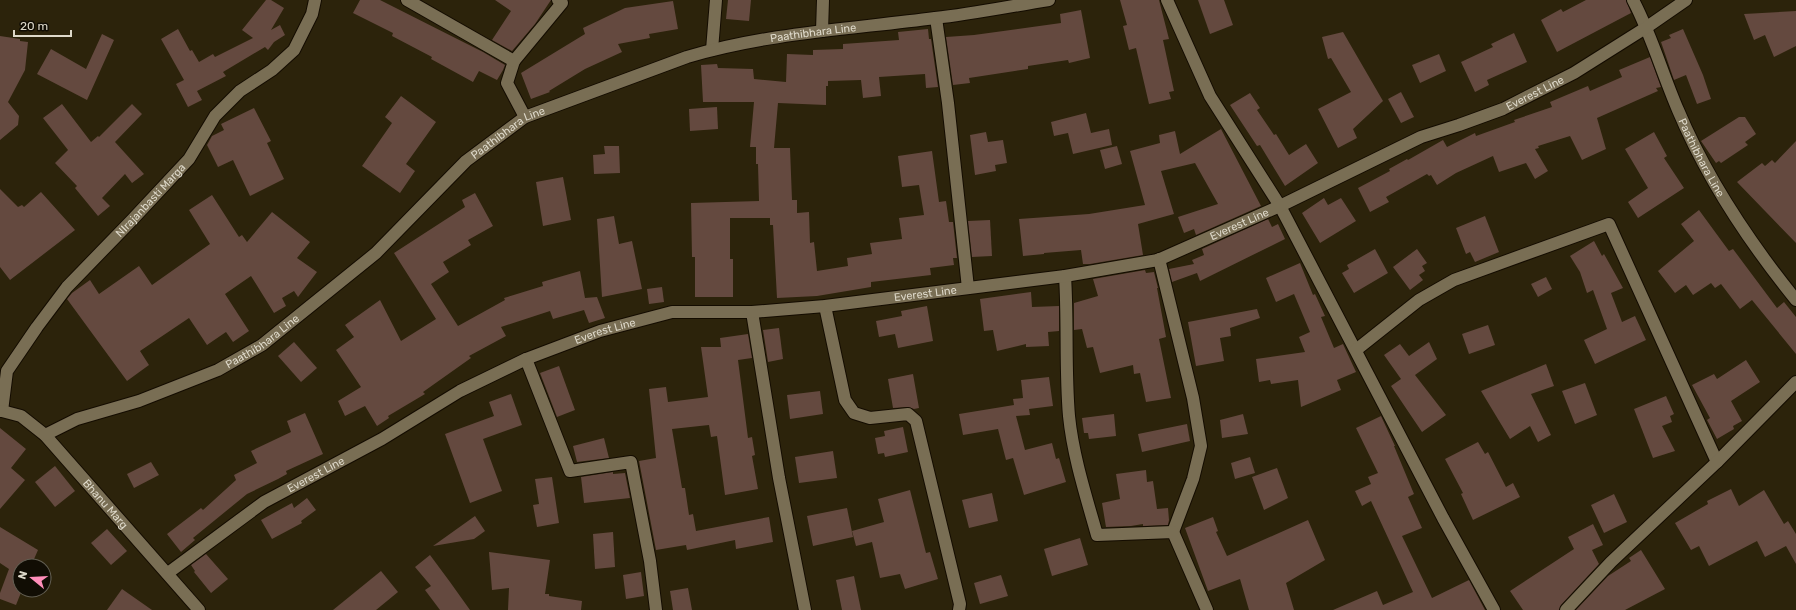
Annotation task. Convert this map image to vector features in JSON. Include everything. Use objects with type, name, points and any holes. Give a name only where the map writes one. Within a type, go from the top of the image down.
[{"type":"street","name":"NIrajanbasti Marga","points":[[1,412],[7,371],[67,287],[189,159],[215,116],[240,92],[272,70],[294,50],[312,14],[315,0]]},
{"type":"street","points":[[407,0],[514,61]]},
{"type":"street","points":[[524,117],[507,83],[514,61],[562,3],[558,0]]},
{"type":"street","points":[[712,50],[716,0]]},
{"type":"street","points":[[822,31],[823,0]]},
{"type":"street","name":"Paathibhara Line","points":[[45,435],[77,419],[139,401],[218,370],[262,345],[376,253],[466,161],[524,117],[687,57],[712,50],[822,31],[936,18],[1048,0]]},
{"type":"street","points":[[1167,0],[1210,96],[1280,206],[1443,518],[1494,610]]},
{"type":"street","name":"Paathibhara Line","points":[[1634,0],[1647,27],[1678,110],[1714,185],[1764,261],[1796,300]]},
{"type":"street","name":"Everest Line","points":[[168,573],[264,502],[382,439],[460,391],[526,359],[600,331],[672,312],[752,312],[825,306],[1065,276],[1159,259],[1280,206],[1421,137],[1459,125],[1503,108],[1574,73],[1647,27],[1686,0]]},
{"type":"street","points":[[936,18],[948,103],[968,288]]},
{"type":"street","points":[[1356,350],[1419,300],[1454,280],[1609,224],[1717,462]]},
{"type":"street","points":[[1159,259],[1193,398],[1201,446],[1193,479],[1173,532],[1206,610]]},
{"type":"street","points":[[1065,276],[1068,319],[1066,363],[1069,418],[1081,478],[1097,535],[1173,532]]},
{"type":"street","points":[[825,306],[845,400],[854,414],[870,418],[908,414],[916,421],[960,604],[959,610]]},
{"type":"street","points":[[752,312],[779,478],[805,610]]},
{"type":"street","points":[[526,359],[570,471],[631,462],[650,561],[656,610]]},
{"type":"street","points":[[1566,610],[1611,562],[1717,462],[1796,382]]},
{"type":"street","name":"Bhanu Marg","points":[[1,412],[21,416],[45,435],[168,573],[198,609]]},
{"type":"building","points":[[266,0],[271,0],[284,8],[271,30],[280,25],[285,35],[274,42],[268,50],[265,47],[223,72],[226,76],[197,91],[202,100],[188,107],[176,84],[184,80],[161,39],[178,29],[190,51],[192,50],[199,62],[213,54],[215,57],[253,38],[242,30]]},
{"type":"building","points":[[360,0],[380,0],[483,52],[505,65],[503,70],[497,80],[479,71],[473,82],[431,59],[432,57],[392,36],[393,33],[353,13]]},
{"type":"building","points":[[495,0],[551,0],[535,24],[512,51],[492,40],[511,11]]},
{"type":"building","points":[[728,0],[751,0],[749,21],[726,19]]},
{"type":"building","points":[[1120,0],[1159,0],[1169,39],[1163,40],[1174,91],[1169,92],[1171,99],[1149,104],[1136,48],[1129,50],[1123,26],[1127,25]]},
{"type":"building","points":[[1198,0],[1224,0],[1233,25],[1210,34]]},
{"type":"building","points":[[1586,0],[1626,0],[1631,13],[1557,52],[1541,20],[1561,9],[1563,12]]},
{"type":"building","points":[[673,1],[678,29],[649,34],[650,38],[618,44],[622,52],[585,69],[549,91],[550,92],[531,99],[521,73],[585,34],[583,28],[625,8]]},
{"type":"building","points":[[1081,10],[1090,58],[1069,63],[1068,60],[1028,66],[1028,69],[969,78],[970,83],[953,85],[946,37],[974,35],[1061,23],[1060,14]]},
{"type":"building","points":[[1796,11],[1796,46],[1774,57],[1765,35],[1754,40],[1744,14]]},
{"type":"building","points":[[928,29],[929,39],[931,39],[938,87],[926,88],[925,74],[879,77],[881,96],[863,98],[861,80],[828,81],[828,86],[826,86],[826,105],[778,103],[774,148],[790,148],[792,200],[797,200],[797,213],[809,212],[810,243],[814,242],[817,271],[848,266],[847,258],[872,254],[870,243],[902,239],[899,218],[924,215],[919,185],[902,187],[898,156],[932,151],[939,202],[946,201],[949,222],[953,222],[957,258],[953,258],[954,265],[930,268],[931,275],[871,282],[871,287],[817,296],[777,298],[773,225],[770,225],[770,218],[730,218],[730,259],[733,259],[733,297],[695,297],[695,257],[692,257],[691,203],[759,201],[756,147],[750,147],[754,102],[703,102],[701,65],[717,64],[718,68],[753,69],[754,79],[786,82],[787,54],[813,55],[813,50],[843,49],[843,44],[899,40],[898,32]]},
{"type":"building","points":[[1683,29],[1703,75],[1711,99],[1697,104],[1686,75],[1674,80],[1661,42],[1671,38],[1669,35]]},
{"type":"building","points":[[1343,32],[1383,101],[1353,129],[1357,138],[1338,148],[1318,109],[1351,92],[1331,58],[1328,59],[1322,37]]},
{"type":"building","points":[[1514,33],[1527,62],[1487,80],[1489,85],[1475,92],[1461,62],[1493,47],[1491,44]]},
{"type":"building","points":[[102,34],[114,40],[87,100],[37,74],[51,49],[86,69]]},
{"type":"building","points":[[0,36],[20,39],[20,41],[28,42],[25,70],[8,102],[19,116],[18,125],[0,140]]},
{"type":"building","points":[[1439,54],[1446,71],[1420,83],[1412,65]]},
{"type":"building","points":[[1650,57],[1661,87],[1656,88],[1658,91],[1597,118],[1606,149],[1582,160],[1570,136],[1538,146],[1539,148],[1535,149],[1548,171],[1535,179],[1526,163],[1499,172],[1493,156],[1456,173],[1437,185],[1431,175],[1429,176],[1427,174],[1386,197],[1389,202],[1370,212],[1358,188],[1390,171],[1389,169],[1443,140],[1447,147],[1475,133],[1476,136],[1515,122],[1514,120],[1552,107],[1550,102],[1588,86],[1590,91],[1622,77],[1619,70]]},
{"type":"building","points":[[1401,92],[1414,117],[1401,123],[1388,99]]},
{"type":"building","points":[[1250,93],[1260,108],[1257,110],[1274,135],[1276,134],[1289,155],[1306,144],[1318,163],[1285,186],[1260,145],[1257,146],[1230,105]]},
{"type":"building","points":[[401,96],[436,122],[406,164],[415,171],[400,193],[362,166],[392,123],[385,117]]},
{"type":"building","points":[[62,104],[91,142],[98,136],[99,137],[132,104],[142,114],[115,142],[144,174],[132,183],[125,174],[102,198],[110,206],[98,216],[75,188],[77,186],[55,163],[68,150],[43,118]]},
{"type":"building","points":[[717,107],[718,129],[690,131],[689,109]]},
{"type":"building","points":[[254,108],[271,141],[267,143],[284,179],[250,196],[233,160],[218,167],[207,145],[212,136],[224,130],[221,124]]},
{"type":"building","points":[[1086,113],[1091,133],[1109,129],[1112,145],[1073,154],[1068,133],[1054,136],[1051,122]]},
{"type":"building","points":[[1739,117],[1745,117],[1756,134],[1745,142],[1748,145],[1721,163],[1719,161],[1716,163],[1701,141]]},
{"type":"building","points":[[1221,129],[1261,206],[1196,235],[1194,229],[1184,233],[1178,217],[1218,204],[1195,163],[1161,171],[1174,214],[1138,224],[1143,255],[1090,264],[1083,264],[1081,250],[1023,256],[1019,219],[1089,214],[1145,205],[1130,151],[1160,143],[1159,135],[1175,131],[1180,154]]},
{"type":"building","points":[[986,132],[988,142],[1003,140],[1007,163],[995,165],[996,171],[975,175],[970,135]]},
{"type":"building","points":[[1654,132],[1667,156],[1664,158],[1684,188],[1638,218],[1628,202],[1648,188],[1625,149]]},
{"type":"building","points":[[1796,141],[1796,243],[1737,182],[1762,163],[1765,166],[1772,160],[1775,163]]},
{"type":"building","points":[[604,146],[619,146],[620,173],[594,174],[593,155],[605,154]]},
{"type":"building","points":[[1117,146],[1122,164],[1105,169],[1100,150]]},
{"type":"building","points":[[563,177],[571,220],[543,226],[536,182]]},
{"type":"building","points":[[0,189],[18,207],[22,205],[24,207],[41,192],[75,230],[10,280],[0,267]]},
{"type":"building","points":[[475,193],[493,226],[468,240],[471,245],[443,262],[449,272],[431,284],[458,326],[505,300],[504,298],[543,286],[542,282],[580,271],[585,298],[597,297],[605,318],[589,323],[584,310],[553,319],[550,311],[501,327],[506,336],[469,356],[471,358],[423,392],[425,394],[388,416],[389,418],[377,426],[365,406],[345,416],[338,401],[361,387],[336,350],[354,337],[345,325],[380,300],[401,341],[436,319],[394,253],[465,207],[462,200]]},
{"type":"building","points":[[212,195],[239,237],[242,235],[247,242],[272,212],[310,242],[297,258],[317,272],[298,297],[294,291],[282,298],[286,306],[274,313],[251,276],[225,294],[249,331],[233,342],[226,332],[207,345],[189,318],[140,351],[149,365],[127,381],[67,299],[72,293],[90,280],[99,294],[139,266],[152,285],[210,244],[189,210]]},
{"type":"building","points":[[1324,198],[1328,205],[1341,198],[1356,221],[1320,243],[1302,213]]},
{"type":"building","points":[[1699,210],[1729,251],[1733,249],[1777,308],[1784,302],[1796,317],[1796,354],[1752,300],[1740,309],[1721,284],[1715,288],[1711,283],[1693,295],[1686,285],[1675,293],[1658,271],[1694,241],[1681,224]]},
{"type":"building","points":[[614,216],[619,244],[632,241],[642,289],[602,297],[597,219]]},
{"type":"building","points":[[1485,216],[1499,252],[1475,262],[1470,252],[1466,254],[1456,228]]},
{"type":"building","points":[[1268,219],[1272,227],[1278,224],[1285,239],[1200,281],[1197,273],[1172,282],[1169,269],[1194,264],[1192,260],[1204,255],[1202,249]]},
{"type":"building","points":[[990,220],[992,256],[972,257],[968,221]]},
{"type":"building","points":[[1594,241],[1602,256],[1604,254],[1623,288],[1611,293],[1622,322],[1635,316],[1646,340],[1595,364],[1584,340],[1607,329],[1593,290],[1587,293],[1580,272],[1570,256]]},
{"type":"building","points":[[1375,249],[1388,273],[1354,293],[1342,273],[1349,269],[1347,265]]},
{"type":"building","points":[[1417,249],[1427,263],[1422,266],[1425,271],[1419,275],[1423,280],[1410,290],[1393,267]]},
{"type":"building","points":[[1300,263],[1313,295],[1315,294],[1325,316],[1321,317],[1334,348],[1343,344],[1356,372],[1337,380],[1341,390],[1301,407],[1298,380],[1271,384],[1270,380],[1259,382],[1256,359],[1305,352],[1299,337],[1310,332],[1294,294],[1276,302],[1266,278]]},
{"type":"building","points":[[1145,270],[1146,273],[1154,272],[1158,288],[1166,337],[1159,339],[1171,398],[1146,402],[1140,373],[1134,374],[1133,365],[1100,373],[1093,347],[1087,348],[1082,329],[1074,330],[1074,303],[1098,296],[1093,279]]},
{"type":"building","points":[[1546,277],[1552,289],[1538,297],[1531,284]]},
{"type":"building","points":[[662,287],[664,302],[649,304],[647,289]]},
{"type":"building","points":[[1031,292],[1032,307],[1059,306],[1059,331],[1048,332],[1049,346],[1026,347],[1026,344],[997,351],[993,330],[984,331],[980,299]]},
{"type":"building","points":[[927,306],[933,341],[898,348],[895,334],[879,337],[876,321],[902,316],[901,311]]},
{"type":"building","points":[[1257,309],[1260,318],[1230,328],[1231,336],[1220,338],[1224,361],[1196,366],[1188,322]]},
{"type":"building","points":[[1488,325],[1495,345],[1469,354],[1462,334]]},
{"type":"building","points":[[779,328],[783,359],[768,362],[763,330]]},
{"type":"building","points":[[748,334],[752,358],[738,360],[748,438],[752,437],[755,455],[752,456],[758,489],[725,495],[717,436],[711,437],[709,425],[672,429],[682,488],[685,488],[689,515],[693,514],[696,531],[769,517],[773,542],[736,549],[735,540],[687,550],[686,545],[656,550],[639,461],[656,458],[649,389],[666,387],[668,402],[708,397],[701,347],[721,347],[720,338]]},
{"type":"building","points":[[294,342],[317,368],[301,382],[278,356]]},
{"type":"building","points":[[1429,342],[1437,359],[1415,375],[1446,415],[1422,432],[1391,386],[1401,379],[1384,355],[1400,344],[1409,356]]},
{"type":"building","points":[[1746,360],[1760,382],[1731,401],[1742,421],[1733,426],[1734,429],[1717,439],[1707,420],[1710,418],[1692,385],[1714,374],[1717,379]]},
{"type":"building","points":[[1546,364],[1554,386],[1531,394],[1551,435],[1538,442],[1530,426],[1510,439],[1481,391]]},
{"type":"building","points":[[559,366],[575,410],[557,417],[540,373]]},
{"type":"building","points":[[913,374],[919,408],[893,408],[888,379]]},
{"type":"building","points":[[1049,377],[1053,406],[1029,409],[1030,415],[1016,416],[1025,450],[1052,443],[1056,459],[1059,458],[1066,482],[1024,495],[1013,458],[1006,460],[998,429],[963,435],[959,414],[1014,405],[1013,399],[1023,398],[1021,380]]},
{"type":"building","points":[[1585,383],[1597,415],[1575,424],[1562,391]]},
{"type":"building","points":[[820,391],[823,414],[790,419],[787,395]]},
{"type":"building","points":[[511,394],[522,425],[483,439],[502,491],[470,503],[445,434],[494,416],[489,402]]},
{"type":"building","points":[[1666,396],[1674,414],[1670,416],[1672,422],[1662,426],[1675,451],[1653,458],[1634,409]]},
{"type":"building","points":[[305,413],[323,454],[286,471],[287,474],[247,494],[193,538],[195,540],[181,552],[167,534],[201,508],[203,510],[236,480],[234,475],[257,463],[251,451],[291,432],[287,421]]},
{"type":"building","points":[[1114,414],[1116,436],[1089,439],[1088,433],[1084,433],[1082,418]]},
{"type":"building","points":[[1243,414],[1248,434],[1222,438],[1220,420]]},
{"type":"building","points":[[1381,416],[1395,446],[1414,494],[1408,497],[1422,528],[1402,536],[1432,598],[1469,580],[1485,610],[1333,610],[1377,591],[1383,605],[1413,592],[1371,501],[1362,506],[1355,491],[1371,484],[1368,477],[1378,473],[1356,428]]},
{"type":"building","points":[[1187,424],[1190,441],[1142,452],[1138,434]]},
{"type":"building","points":[[903,427],[908,452],[885,457],[884,453],[878,454],[875,438],[885,436],[884,431]]},
{"type":"building","points":[[0,428],[26,449],[11,468],[25,480],[0,509]]},
{"type":"building","points":[[604,438],[609,458],[577,462],[573,446]]},
{"type":"building","points":[[1478,442],[1485,454],[1488,452],[1506,487],[1513,483],[1520,497],[1473,520],[1461,494],[1463,493],[1445,459]]},
{"type":"building","points":[[833,451],[837,478],[799,483],[795,457]]},
{"type":"building","points":[[1250,457],[1255,473],[1235,479],[1231,463]]},
{"type":"building","points":[[151,462],[159,475],[134,488],[127,474]]},
{"type":"building","points":[[55,466],[75,491],[55,507],[35,482]]},
{"type":"building","points":[[1277,468],[1288,498],[1264,510],[1252,477]]},
{"type":"building","points":[[1146,470],[1147,482],[1153,481],[1157,509],[1168,508],[1168,525],[1143,526],[1143,524],[1106,527],[1102,503],[1120,499],[1116,474]]},
{"type":"building","points":[[613,472],[613,474],[625,473],[630,498],[584,503],[581,477]]},
{"type":"building","points":[[552,477],[559,523],[537,527],[533,505],[539,504],[535,479]]},
{"type":"building","points":[[1731,489],[1739,506],[1764,490],[1784,524],[1788,521],[1796,534],[1796,564],[1786,546],[1765,557],[1757,541],[1709,566],[1699,546],[1691,550],[1675,523],[1708,504],[1707,501]]},
{"type":"building","points":[[910,490],[926,553],[930,552],[938,579],[905,589],[900,574],[880,578],[872,542],[856,546],[852,531],[884,522],[878,499]]},
{"type":"building","points":[[992,493],[998,521],[969,528],[962,500]]},
{"type":"building","points":[[1614,494],[1627,522],[1604,533],[1591,505]]},
{"type":"building","points":[[307,498],[316,510],[301,521],[302,523],[272,539],[261,520],[292,503],[294,508]]},
{"type":"building","points":[[847,508],[853,537],[813,546],[807,516]]},
{"type":"building","points":[[475,516],[485,531],[474,539],[433,546]]},
{"type":"building","points":[[1213,517],[1218,531],[1216,532],[1227,556],[1308,520],[1325,560],[1286,583],[1294,610],[1249,610],[1240,579],[1208,591],[1185,528]]},
{"type":"building","points":[[1593,524],[1603,545],[1592,550],[1599,564],[1561,605],[1559,610],[1523,610],[1510,591],[1574,549],[1568,537]]},
{"type":"building","points":[[0,527],[38,550],[34,558],[12,558],[12,598],[19,598],[16,605],[0,599],[0,593],[9,569],[0,563]]},
{"type":"building","points":[[107,529],[127,551],[111,565],[91,543]]},
{"type":"building","points":[[613,532],[615,567],[595,569],[593,534]]},
{"type":"building","points":[[1080,538],[1088,565],[1052,576],[1044,549]]},
{"type":"building","points":[[1641,550],[1665,589],[1625,610],[1576,610],[1608,576],[1631,561],[1629,558]]},
{"type":"building","points":[[489,552],[550,560],[545,594],[549,594],[549,596],[582,601],[581,610],[508,610],[509,588],[492,590]]},
{"type":"building","points":[[206,554],[228,579],[211,593],[194,572],[195,571],[191,565]]},
{"type":"building","points":[[430,555],[470,610],[440,610],[425,590],[431,586],[415,567]]},
{"type":"building","points":[[381,571],[398,592],[376,610],[333,610]]},
{"type":"building","points":[[641,572],[644,596],[626,599],[623,575]]},
{"type":"building","points":[[1001,575],[1008,596],[980,604],[974,583]]},
{"type":"building","points":[[854,576],[861,610],[842,610],[836,580]]},
{"type":"building","points":[[688,588],[692,610],[673,610],[670,591]]},
{"type":"building","points":[[122,589],[152,610],[107,610]]}]
